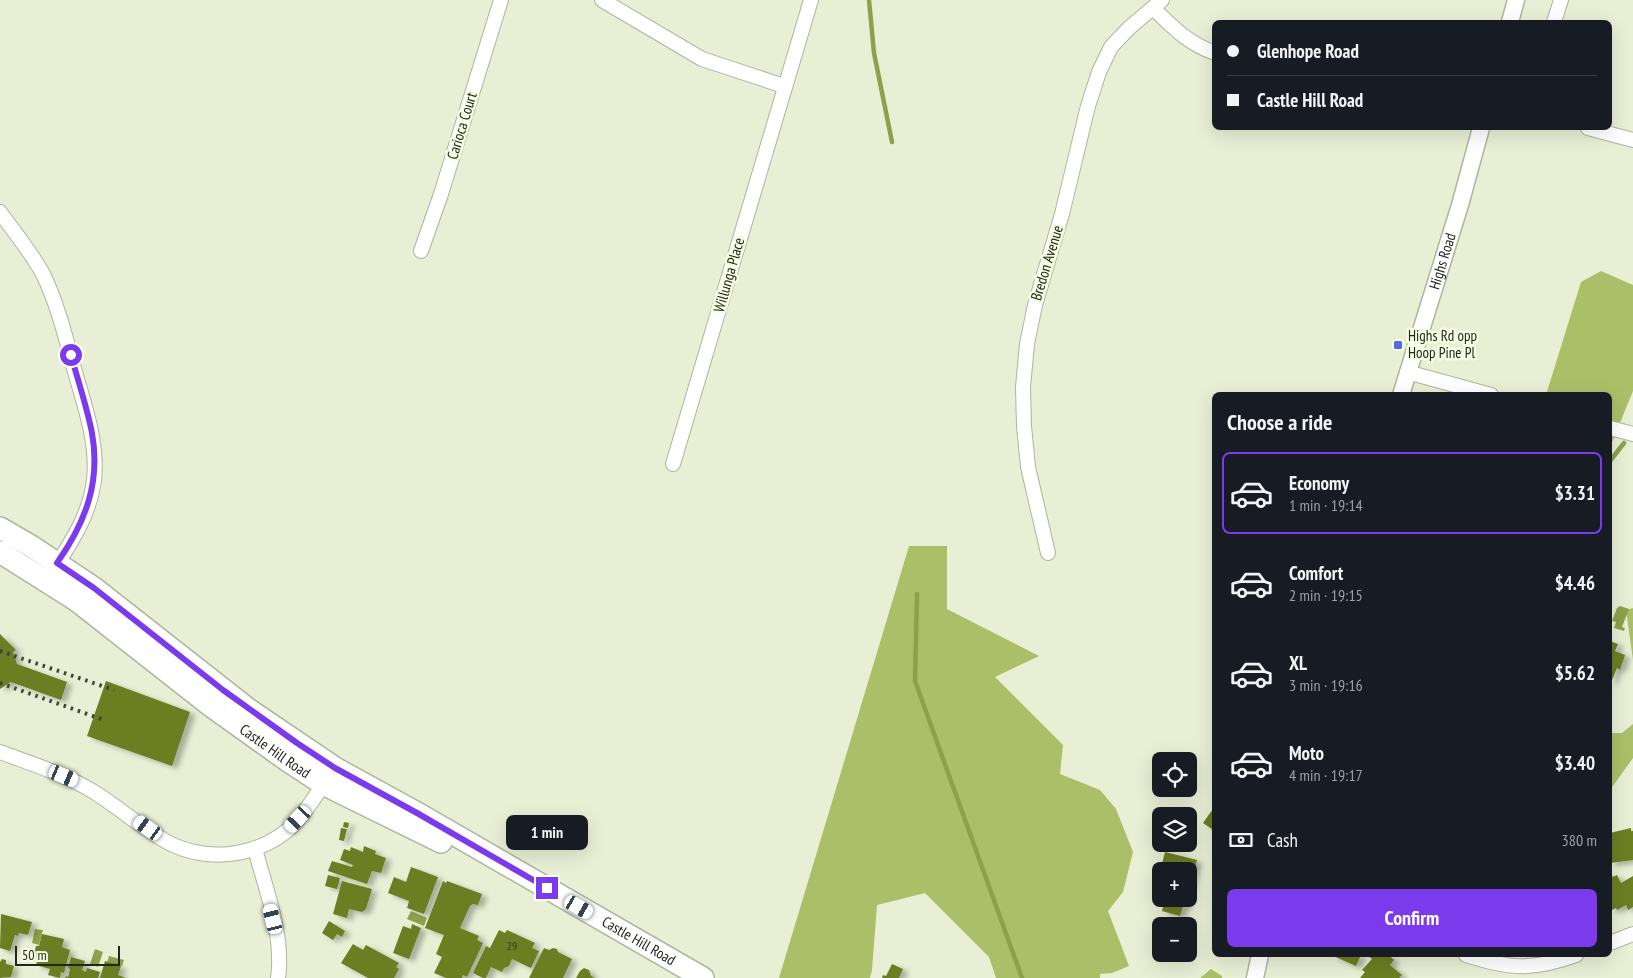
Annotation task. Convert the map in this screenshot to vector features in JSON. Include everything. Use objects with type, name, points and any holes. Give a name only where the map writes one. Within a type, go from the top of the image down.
[{"type":"main road","name":"Castle Hill Road","points":[[0,528],[52,572],[76,600],[248,733],[329,776],[675,978]]},
{"type":"main road","name":"Castle Hill Road","points":[[0,552],[52,572]]},
{"type":"main road","name":"Castle Hill Road","points":[[329,776],[426,818],[703,978]]},
{"type":"street","name":"Carioca Court","points":[[421,251],[441,194],[501,0]]},
{"type":"street","points":[[602,0],[702,59],[784,86]]},
{"type":"street","name":"Willunga Place","points":[[673,464],[811,0]]},
{"type":"street","points":[[1511,20],[1516,0]]},
{"type":"street","points":[[1555,20],[1561,0]]},
{"type":"street","points":[[1158,4],[1180,35],[1203,49],[1212,52]]},
{"type":"street","name":"Bredon Avenue","points":[[1048,553],[1028,467],[1023,387],[1027,344],[1035,305],[1062,214],[1088,106],[1099,72],[1112,47],[1129,28],[1158,4]]},
{"type":"street","name":"Highs Road","points":[[1402,392],[1460,205],[1478,130]]},
{"type":"street","points":[[1596,130],[1633,140]]},
{"type":"street","points":[[0,212],[42,273],[52,295],[61,319],[92,433],[94,479],[89,502],[82,522],[52,572]]},
{"type":"street","points":[[1408,372],[1480,392]]},
{"type":"street","points":[[1612,429],[1633,434]]},
{"type":"street","points":[[0,752],[74,780],[161,838],[185,850],[224,855],[255,849],[289,829],[329,776]]},
{"type":"street","points":[[255,849],[276,931],[279,954],[278,978]]},
{"type":"street","points":[[1612,942],[1633,934]]},
{"type":"street","points":[[1255,978],[1260,957]]},
{"type":"street","points":[[1472,957],[1510,967],[1534,967],[1571,957]]},
{"type":"shaded area","points":[[1601,271],[1633,285],[1633,391],[1612,442],[1612,392],[1547,392],[1581,282]]},
{"type":"shaded area","points":[[909,546],[947,546],[947,609],[1039,656],[995,677],[1063,745],[1060,774],[1100,790],[1116,809],[1133,852],[1123,892],[1108,911],[1129,966],[1112,973],[1100,974],[1100,978],[996,978],[989,957],[925,893],[877,905],[870,978],[779,978]]},
{"type":"shaded area","points":[[1620,606],[1629,609],[1622,627],[1625,628],[1624,631],[1614,628],[1616,622],[1612,621],[1617,608]]},
{"type":"shaded area","points":[[1633,608],[1633,660],[1626,610]]},
{"type":"shaded area","points":[[1633,724],[1633,758],[1612,787],[1612,733],[1622,733]]},
{"type":"shaded area","points":[[411,911],[427,918],[424,926],[407,919]]},
{"type":"shaded area","points":[[35,929],[43,930],[39,945],[32,943]]},
{"type":"shaded area","points":[[95,949],[103,952],[98,967],[90,964]]},
{"type":"shaded area","points":[[109,956],[124,960],[122,966],[107,963]]},
{"type":"shaded area","points":[[1211,969],[1222,976],[1222,978],[1200,978]]},
{"type":"building","points":[[0,634],[16,650],[13,652],[17,664],[67,682],[61,700],[11,682],[0,689]]},
{"type":"building","points":[[1612,642],[1618,644],[1615,651],[1625,655],[1620,670],[1617,668],[1612,680]]},
{"type":"building","points":[[106,681],[190,712],[172,766],[87,736]]},
{"type":"building","points":[[1212,810],[1212,829],[1203,823]]},
{"type":"building","points":[[344,822],[349,823],[348,828],[343,827]]},
{"type":"building","points":[[341,828],[347,829],[344,841],[339,840]]},
{"type":"building","points":[[1631,828],[1631,831],[1633,831],[1633,860],[1612,863],[1612,833]]},
{"type":"building","points":[[364,846],[376,851],[375,854],[386,858],[381,873],[372,871],[367,884],[328,871],[332,861],[352,867],[353,865],[340,860],[344,849],[350,851],[351,847],[363,852]]},
{"type":"building","points":[[1165,852],[1197,860],[1196,862],[1162,862]]},
{"type":"building","points":[[411,867],[438,877],[424,914],[407,908],[409,901],[388,893],[394,877],[406,882]]},
{"type":"building","points":[[328,875],[340,878],[337,889],[325,886]]},
{"type":"building","points":[[1612,875],[1613,877],[1617,875],[1621,883],[1633,876],[1633,907],[1628,910],[1626,905],[1617,910],[1616,908],[1612,910]]},
{"type":"building","points":[[342,881],[372,889],[366,909],[362,912],[349,909],[347,918],[333,914]]},
{"type":"building","points":[[443,881],[482,894],[478,905],[473,904],[470,906],[460,928],[479,936],[477,940],[483,943],[467,977],[463,975],[462,978],[446,978],[434,973],[442,957],[436,954],[444,935],[425,928]]},
{"type":"building","points":[[1163,907],[1183,907],[1180,916],[1162,911]]},
{"type":"building","points":[[1,914],[32,922],[28,935],[19,933],[18,936],[15,935],[10,951],[0,948]]},
{"type":"building","points":[[329,921],[345,931],[342,937],[337,934],[333,940],[322,933]]},
{"type":"building","points":[[412,924],[421,928],[409,959],[393,953],[403,926],[411,929]]},
{"type":"building","points":[[499,930],[505,933],[507,930],[535,943],[532,948],[539,951],[531,968],[512,959],[509,966],[504,968],[502,972],[491,967],[486,978],[483,978],[473,973],[486,946],[490,948]]},
{"type":"building","points":[[42,934],[64,939],[62,947],[70,950],[64,973],[61,972],[60,978],[48,975],[50,969],[36,965],[38,958],[33,957],[36,946],[39,946]]},
{"type":"building","points":[[353,944],[363,950],[366,945],[399,963],[396,967],[399,969],[394,978],[368,978],[341,963]]},
{"type":"building","points":[[544,948],[549,950],[557,949],[558,952],[572,959],[563,978],[529,978]]},
{"type":"building","points":[[71,957],[85,961],[82,970],[86,972],[87,968],[100,972],[98,978],[65,978],[66,976],[68,977]]},
{"type":"building","points":[[1336,957],[1360,957],[1356,966]]},
{"type":"building","points":[[1370,957],[1391,957],[1394,960],[1390,965],[1402,975],[1399,978],[1360,978],[1365,972],[1362,970],[1372,959]]},
{"type":"building","points":[[2,959],[6,960],[6,964],[14,966],[11,977],[0,978],[0,962]]},
{"type":"building","points":[[105,961],[121,966],[118,975],[126,978],[100,978]]},
{"type":"building","points":[[892,964],[903,969],[899,978],[882,978],[883,975],[886,976]]},
{"type":"building","points":[[584,968],[589,970],[591,976],[595,978],[576,978]]},
{"type":"waterway","points":[[869,0],[874,53],[892,142]]},
{"type":"waterway","points":[[1612,458],[1624,443]]},
{"type":"waterway","points":[[917,594],[915,681],[1022,978]]},
{"type":"railway","points":[[0,651],[114,690]]},
{"type":"railway","points":[[0,683],[104,720]]},
{"type":"place","name":"Highs Rd opp Hoop Pine Pl","points":[[1398,345]]},
{"type":"route","points":[[71,355],[92,433],[94,479],[82,522],[72,542],[57,563],[94,588],[223,690],[297,743],[335,768],[547,888]]}]
